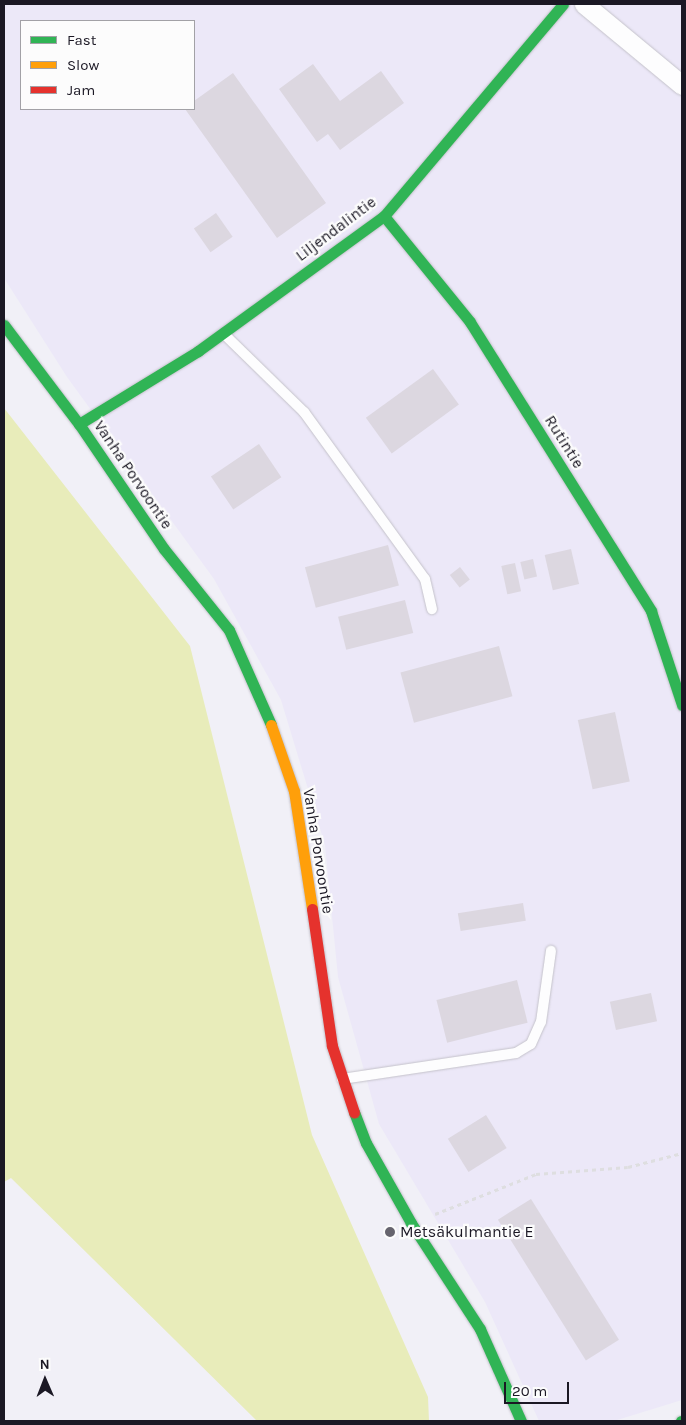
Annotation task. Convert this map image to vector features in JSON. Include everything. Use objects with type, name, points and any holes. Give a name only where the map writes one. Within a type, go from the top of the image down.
[{"type":"main road","name":"Liljendalintie","points":[[79,424],[223,333],[384,216],[563,4]]},
{"type":"main road","name":"Rutintie","points":[[384,216],[470,322],[651,611],[682,705]]},
{"type":"main road","name":"Vanha Porvoontie","points":[[4,325],[79,424],[164,549],[229,630],[266,712],[294,791],[332,1046],[341,1079],[366,1143],[411,1224],[480,1329],[520,1421]]},
{"type":"street","points":[[584,4],[682,85]]},
{"type":"lane","points":[[223,333],[304,412],[425,579],[432,609]]},
{"type":"lane","points":[[341,1079],[516,1053],[531,1044],[541,1022],[551,950]]},
{"type":"path","points":[[411,1224],[536,1174],[628,1167],[682,1153]]},
{"type":"shaded area","points":[[4,4],[682,4],[682,1400],[614,1421],[539,1421],[485,1302],[379,1124],[338,977],[325,845],[281,700],[214,579],[67,377],[4,278]]},
{"type":"green space","points":[[4,408],[190,646],[312,1135],[428,1397],[429,1421],[257,1421],[11,1178],[4,1182]]},
{"type":"building","points":[[313,64],[340,101],[381,71],[404,103],[340,150],[328,134],[317,142],[279,89]]},
{"type":"building","points":[[233,73],[326,203],[277,238],[186,110],[195,110],[195,100]]},
{"type":"building","points":[[216,213],[233,237],[211,252],[194,228]]},
{"type":"building","points":[[433,369],[459,405],[392,453],[366,418]]},
{"type":"building","points":[[259,444],[281,477],[233,510],[211,476]]},
{"type":"building","points":[[388,545],[399,586],[316,608],[305,567]]},
{"type":"building","points":[[571,549],[579,584],[553,590],[545,555]]},
{"type":"building","points":[[533,559],[537,577],[524,579],[520,562]]},
{"type":"building","points":[[515,563],[521,591],[507,594],[501,566]]},
{"type":"building","points":[[460,567],[470,580],[460,588],[450,575]]},
{"type":"building","points":[[405,600],[413,633],[346,650],[338,617]]},
{"type":"building","points":[[499,646],[512,696],[414,723],[400,672]]},
{"type":"building","points":[[615,712],[630,781],[593,789],[578,720]]},
{"type":"building","points":[[523,903],[526,921],[461,931],[458,913]]},
{"type":"building","points":[[517,980],[528,1023],[447,1043],[436,1000]]},
{"type":"building","points":[[651,993],[657,1021],[616,1030],[610,1002]]},
{"type":"building","points":[[486,1115],[507,1148],[469,1172],[448,1139]]},
{"type":"building","points":[[531,1199],[619,1340],[586,1360],[498,1220]]},
{"type":"traffic: fast","points":[[79,424],[198,351],[384,216],[563,4]]},
{"type":"traffic: fast","points":[[384,216],[470,322],[651,611],[682,705]]},
{"type":"traffic: fast","points":[[4,325],[79,424],[164,549],[229,630],[271,725]]},
{"type":"traffic: fast","points":[[354,1112],[366,1143],[411,1223],[480,1329],[521,1421]]},
{"type":"traffic: slow","points":[[271,725],[294,791],[312,909]]},
{"type":"traffic: jam","points":[[312,909],[332,1046],[354,1112]]},
{"type":"place","name":"Metsäkulmantie E","points":[[390,1232]]}]
